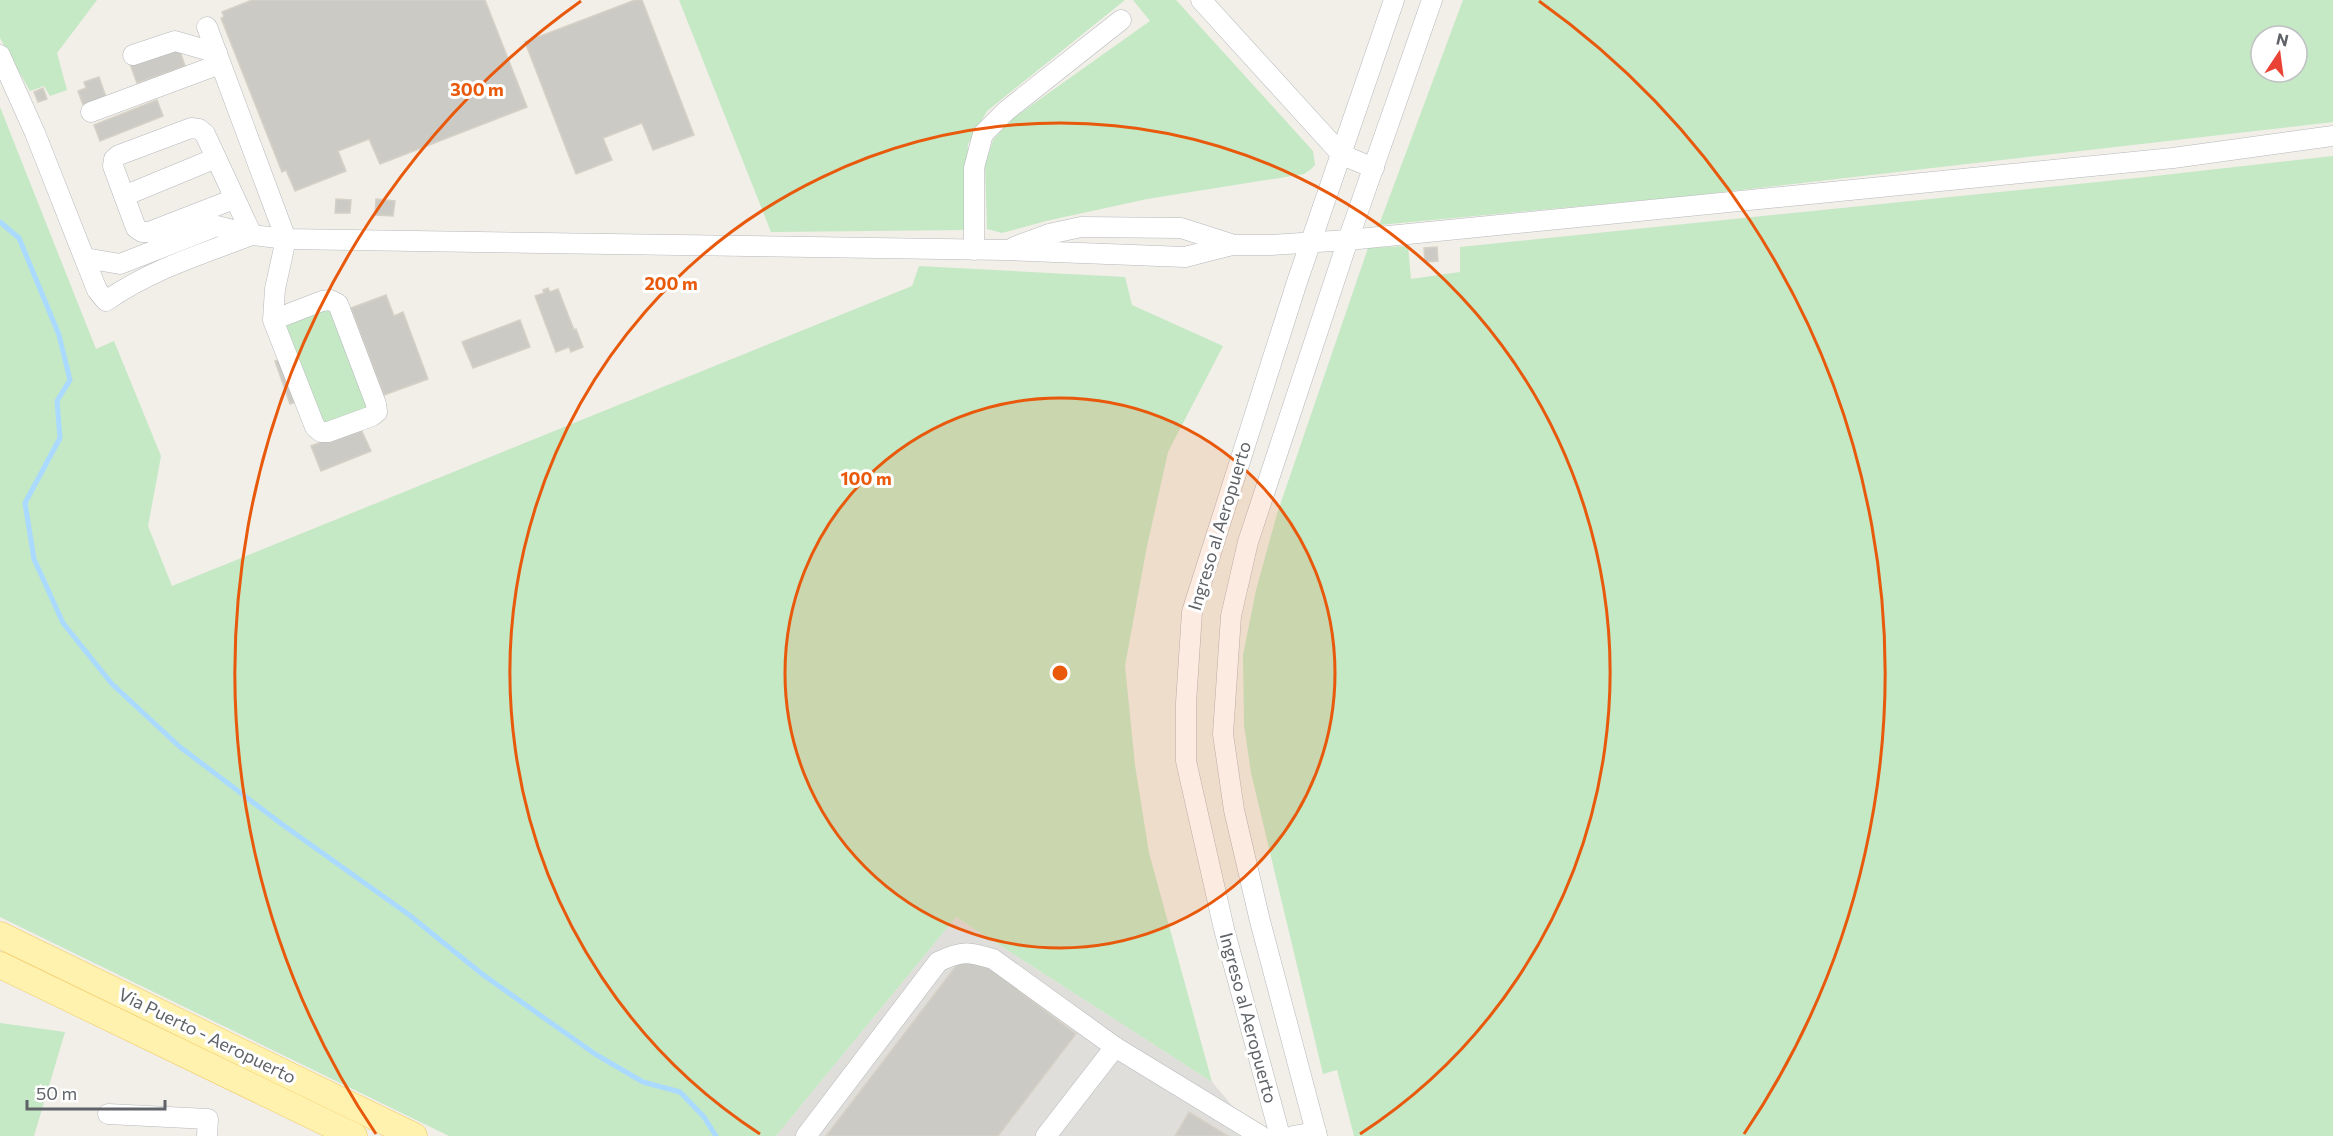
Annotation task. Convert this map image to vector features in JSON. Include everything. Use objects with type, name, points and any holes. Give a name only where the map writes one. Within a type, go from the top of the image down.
[{"type":"main road","name":"Via Puerto - Aeropuerto","points":[[0,935],[414,1136]]},
{"type":"main road","name":"Via Puerto - Aeropuerto","points":[[0,965],[354,1136]]},
{"type":"street","points":[[1201,0],[1342,155],[1374,168]]},
{"type":"street","name":"Ingreso al Aeropuerto","points":[[1280,1136],[1224,929],[1186,761],[1185,703],[1192,612],[1310,243],[1394,0]]},
{"type":"street","name":"Ingreso al Aeropuerto","points":[[1316,1134],[1260,921],[1234,810],[1223,734],[1231,616],[1248,542],[1348,240],[1432,0]]},
{"type":"street","points":[[974,250],[974,168],[983,134],[1006,111],[1121,20]]},
{"type":"street","points":[[207,27],[286,239],[275,289],[273,321],[315,427],[321,432],[328,432],[372,416],[377,412],[338,304],[330,300],[322,301],[273,321]]},
{"type":"street","points":[[133,55],[175,41],[219,58]]},
{"type":"street","points":[[0,55],[35,133],[98,290],[106,301],[128,285],[252,235]]},
{"type":"street","points":[[92,112],[219,58]]},
{"type":"street","points":[[234,199],[148,232],[142,232],[136,228],[113,166],[114,159],[119,155],[191,128],[199,129],[205,134],[252,235]]},
{"type":"street","points":[[85,258],[120,264],[217,226],[252,235],[286,239],[1006,250],[1185,257],[1233,244],[1348,240],[2173,158],[2333,136]]},
{"type":"street","points":[[124,196],[216,158]]},
{"type":"street","points":[[1006,250],[1049,234],[1081,227],[1181,228],[1233,244]]},
{"type":"street","points":[[120,264],[128,285]]},
{"type":"street","points":[[806,1136],[938,962],[957,953],[976,954],[993,959],[1115,1047],[1261,1136]]},
{"type":"street","points":[[1046,1136],[1115,1047]]},
{"type":"street","points":[[108,1114],[208,1119],[207,1136]]},
{"type":"street","points":[[1293,1136],[1316,1134]]},
{"type":"shaded area","points":[[956,917],[1212,1082],[1258,1136],[776,1136]]},
{"type":"green space","points":[[0,0],[97,0],[57,53],[67,90],[50,96],[44,86],[30,91],[0,38]]},
{"type":"green space","points":[[679,0],[1125,0],[987,111],[968,144],[965,230],[771,232]]},
{"type":"green space","points":[[1133,0],[1176,0],[1313,151],[1315,165],[1304,174],[1147,199],[1002,233],[987,229],[985,165],[993,140],[1012,119],[1150,21]]},
{"type":"green space","points":[[1463,0],[2333,0],[2333,122],[1689,196],[1379,225]]},
{"type":"green space","points":[[0,107],[96,349],[114,341],[161,456],[148,526],[172,586],[912,286],[919,266],[1125,277],[1132,305],[1223,346],[1168,452],[1146,551],[1125,666],[1135,765],[1149,853],[1212,1082],[956,917],[776,1136],[449,1136],[0,917]]},
{"type":"green space","points":[[2333,156],[2333,1136],[1354,1136],[1337,1070],[1323,1074],[1251,773],[1244,725],[1243,655],[1256,590],[1277,514],[1368,248],[1408,246],[1411,279],[1460,272],[1460,247]]},
{"type":"green space","points":[[331,307],[372,410],[326,428],[285,325]]},
{"type":"green space","points":[[0,1023],[65,1032],[34,1136],[0,1136]]},
{"type":"building","points":[[252,0],[485,0],[527,107],[380,164],[369,139],[338,151],[346,171],[295,191],[286,170],[282,172],[221,18],[224,17],[222,12]]},
{"type":"building","points":[[635,0],[642,0],[694,135],[653,150],[642,123],[603,138],[612,160],[576,174],[525,42]]},
{"type":"building","points":[[179,48],[185,66],[137,83],[130,64]]},
{"type":"building","points":[[99,77],[106,97],[83,105],[78,91],[86,88],[84,82]]},
{"type":"building","points":[[43,88],[47,99],[38,102],[34,92]]},
{"type":"building","points":[[157,100],[163,116],[100,141],[94,125]]},
{"type":"building","points":[[336,199],[351,200],[350,213],[335,213]]},
{"type":"building","points":[[376,199],[395,201],[393,216],[375,215]]},
{"type":"building","points":[[1437,247],[1438,261],[1425,262],[1424,248]]},
{"type":"building","points":[[548,288],[550,292],[558,289],[583,347],[571,352],[569,347],[556,352],[535,296],[544,293],[543,290]]},
{"type":"building","points":[[386,295],[394,316],[403,312],[428,379],[384,395],[351,308]]},
{"type":"building","points":[[520,320],[530,347],[473,368],[462,342]]},
{"type":"building","points":[[284,358],[299,401],[290,404],[275,361]]},
{"type":"building","points":[[360,427],[371,451],[321,471],[311,446]]},
{"type":"building","points":[[979,960],[1076,1034],[998,1136],[826,1136],[959,962]]},
{"type":"building","points":[[1189,1112],[1228,1136],[1175,1136]]},
{"type":"waterway","points":[[0,222],[19,238],[59,335],[70,380],[57,401],[60,438],[25,503],[34,559],[63,623],[112,684],[180,747],[283,825],[408,914],[482,974],[595,1054],[643,1082],[680,1092],[704,1117],[716,1136]]}]
